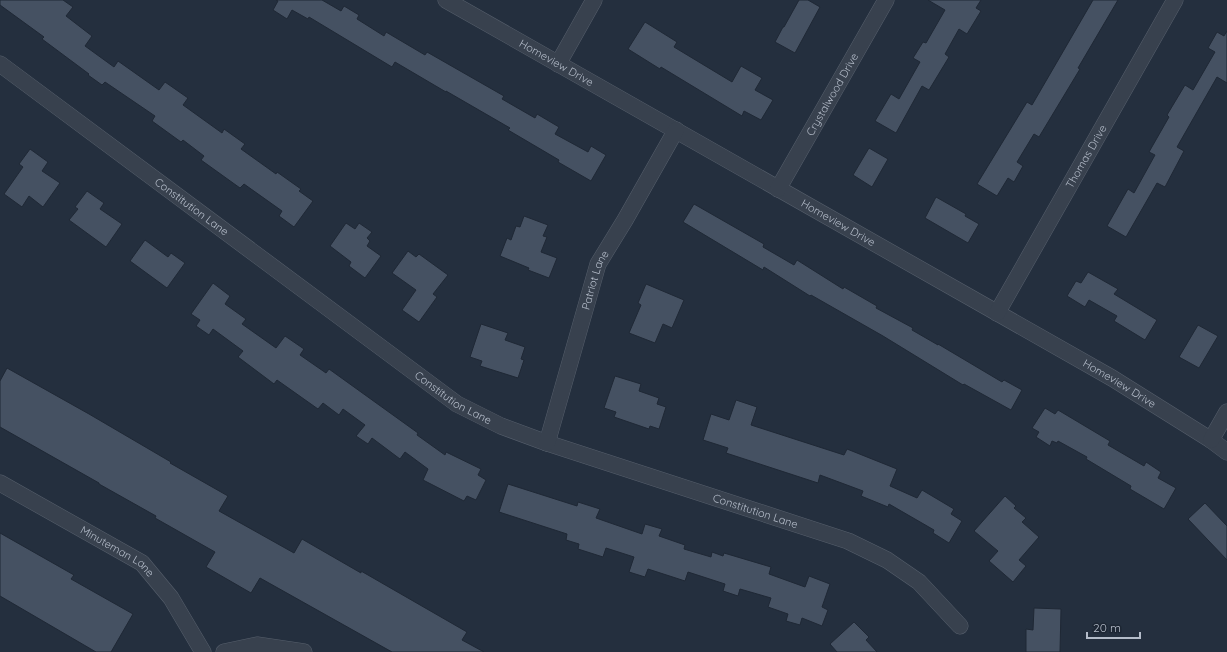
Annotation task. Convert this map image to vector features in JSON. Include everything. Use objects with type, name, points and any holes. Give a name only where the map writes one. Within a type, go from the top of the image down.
[{"type":"street","name":"Homeview Drive","points":[[446,0],[1112,378],[1211,440],[1227,452]]},
{"type":"street","points":[[558,64],[594,0]]},
{"type":"street","name":"Crystalwood Drive","points":[[778,189],[886,0]]},
{"type":"street","name":"Thomas Drive","points":[[997,313],[1175,0]]},
{"type":"street","name":"Constitution Lane","points":[[0,64],[457,404],[501,426],[547,443],[848,541],[886,560],[919,582],[960,626]]},
{"type":"street","name":"Patriot Lane","points":[[547,443],[598,264],[676,130]]},
{"type":"street","points":[[1211,440],[1227,412]]},
{"type":"street","name":"Minuteman Lane","points":[[0,483],[142,563],[171,598],[203,652]]},
{"type":"street","points":[[224,652],[258,645],[304,652]]},
{"type":"building","points":[[0,0],[63,0],[73,7],[66,16],[92,36],[85,46],[114,67],[118,61],[159,90],[165,82],[188,98],[183,105],[222,133],[224,129],[245,144],[241,149],[276,174],[277,172],[301,189],[299,191],[313,201],[294,227],[279,216],[282,211],[244,184],[240,188],[201,160],[204,156],[183,140],[181,142],[152,121],[155,116],[105,82],[102,85],[88,75],[89,74],[42,39],[44,37],[0,5]]},
{"type":"building","points":[[276,0],[322,0],[341,11],[344,6],[359,15],[357,19],[384,36],[386,32],[425,55],[427,52],[504,96],[502,99],[535,118],[537,114],[559,127],[555,134],[588,152],[591,146],[606,155],[591,181],[508,130],[510,128],[395,62],[392,67],[309,17],[308,19],[292,10],[287,19],[273,10],[278,1]]},
{"type":"building","points":[[799,0],[808,0],[820,7],[795,53],[775,42]]},
{"type":"building","points":[[928,0],[981,0],[976,8],[981,11],[967,34],[959,29],[945,54],[949,57],[929,90],[922,86],[896,133],[875,121],[891,94],[899,99],[920,62],[913,58],[923,42],[926,43],[945,10]]},
{"type":"building","points":[[1093,0],[1118,0],[1078,68],[1080,69],[1039,137],[1034,134],[1017,162],[1023,166],[1014,182],[1008,178],[997,196],[977,184],[1027,102],[1032,105]]},
{"type":"building","points":[[645,22],[677,42],[674,47],[732,82],[741,66],[762,78],[755,90],[773,100],[761,120],[744,111],[742,116],[661,67],[660,69],[628,49]]},
{"type":"building","points":[[1227,31],[1227,83],[1217,77],[1177,147],[1184,151],[1165,187],[1157,183],[1126,237],[1107,226],[1128,189],[1134,193],[1155,155],[1149,152],[1169,117],[1167,115],[1185,85],[1193,90],[1215,52],[1208,48],[1217,32],[1224,36]]},
{"type":"building","points":[[869,148],[888,159],[872,187],[853,175]]},
{"type":"building","points":[[30,149],[48,162],[42,171],[60,183],[43,207],[29,196],[22,207],[4,194],[23,167],[19,164]]},
{"type":"building","points":[[87,191],[104,203],[100,209],[122,224],[106,247],[69,220],[78,209],[75,207]]},
{"type":"building","points":[[936,197],[966,214],[965,216],[979,224],[968,243],[925,218]]},
{"type":"building","points":[[694,204],[764,244],[763,247],[794,265],[797,260],[843,289],[844,287],[877,306],[876,308],[913,328],[912,330],[1002,382],[1004,380],[1022,390],[1011,410],[964,384],[963,385],[883,336],[811,295],[810,296],[764,267],[763,270],[683,222]]},
{"type":"building","points":[[524,216],[548,225],[543,236],[547,237],[541,252],[557,258],[549,278],[528,270],[529,268],[500,256],[507,238],[511,240],[516,226],[520,227]]},
{"type":"building","points":[[346,223],[355,229],[359,223],[372,232],[367,238],[370,241],[367,246],[381,256],[365,278],[349,266],[351,262],[330,246]]},
{"type":"building","points":[[145,240],[168,257],[171,253],[185,263],[167,288],[130,261]]},
{"type":"building","points":[[408,251],[416,257],[419,254],[448,275],[433,294],[437,297],[419,322],[402,310],[416,290],[392,273]]},
{"type":"building","points":[[1088,272],[1118,289],[1114,294],[1157,320],[1145,340],[1114,321],[1117,316],[1089,300],[1085,307],[1067,296],[1076,281],[1081,283]]},
{"type":"building","points":[[213,283],[230,296],[225,304],[246,319],[242,324],[276,348],[285,336],[304,349],[300,355],[326,373],[329,369],[418,433],[417,435],[445,455],[446,452],[481,469],[478,475],[486,480],[476,500],[467,496],[464,501],[423,480],[428,469],[405,452],[400,459],[372,438],[368,444],[356,436],[365,425],[343,409],[339,415],[323,403],[318,409],[277,380],[274,384],[238,357],[243,351],[213,329],[209,335],[196,326],[200,320],[191,314]]},
{"type":"building","points":[[646,284],[684,300],[672,328],[663,324],[655,343],[629,333],[641,305],[638,303]]},
{"type":"building","points":[[481,324],[508,333],[505,340],[525,347],[521,359],[524,360],[518,378],[480,366],[482,361],[470,357]]},
{"type":"building","points":[[1198,325],[1218,336],[1199,368],[1179,357]]},
{"type":"building","points":[[7,368],[89,414],[228,496],[219,511],[294,553],[302,539],[467,632],[462,640],[484,652],[392,652],[260,578],[251,593],[206,567],[215,552],[155,518],[156,516],[0,427],[0,381]]},
{"type":"building","points":[[615,376],[641,384],[639,391],[659,398],[657,404],[666,407],[659,429],[650,426],[649,429],[614,417],[616,412],[604,408]]},
{"type":"building","points":[[736,400],[757,407],[751,425],[844,455],[847,449],[897,469],[890,486],[917,498],[922,490],[954,509],[951,514],[962,521],[949,543],[933,533],[934,530],[889,504],[888,507],[861,496],[863,491],[820,475],[818,483],[726,453],[728,448],[703,440],[711,414],[729,420]]},
{"type":"building","points":[[1045,408],[1055,414],[1058,410],[1110,441],[1108,445],[1144,466],[1146,462],[1161,472],[1158,478],[1176,488],[1164,509],[1130,489],[1131,486],[1086,459],[1087,457],[1058,441],[1057,443],[1052,441],[1050,446],[1036,437],[1039,432],[1032,428]]},
{"type":"building","points":[[508,484],[577,506],[578,502],[600,509],[596,518],[642,534],[645,524],[662,529],[659,536],[685,545],[684,549],[711,557],[712,552],[723,556],[724,553],[771,567],[769,574],[805,587],[809,576],[830,584],[822,607],[828,610],[822,626],[802,618],[800,625],[786,621],[788,614],[768,607],[771,598],[740,589],[738,596],[723,591],[725,584],[688,572],[685,581],[648,569],[645,577],[629,572],[634,557],[606,548],[603,557],[578,549],[579,544],[566,540],[567,534],[499,512]]},
{"type":"building","points":[[1005,496],[1016,506],[1014,508],[1026,518],[1022,522],[1039,537],[1019,560],[1026,566],[1013,582],[989,561],[998,551],[974,531]]},
{"type":"building","points":[[1205,503],[1227,526],[1227,560],[1188,519]]},
{"type":"building","points":[[0,533],[74,575],[71,579],[133,614],[111,652],[96,652],[0,596]]},
{"type":"building","points":[[1034,608],[1061,609],[1060,652],[1026,652],[1026,629],[1033,630]]},
{"type":"building","points":[[854,622],[869,637],[866,640],[877,652],[837,652],[830,644]]}]
